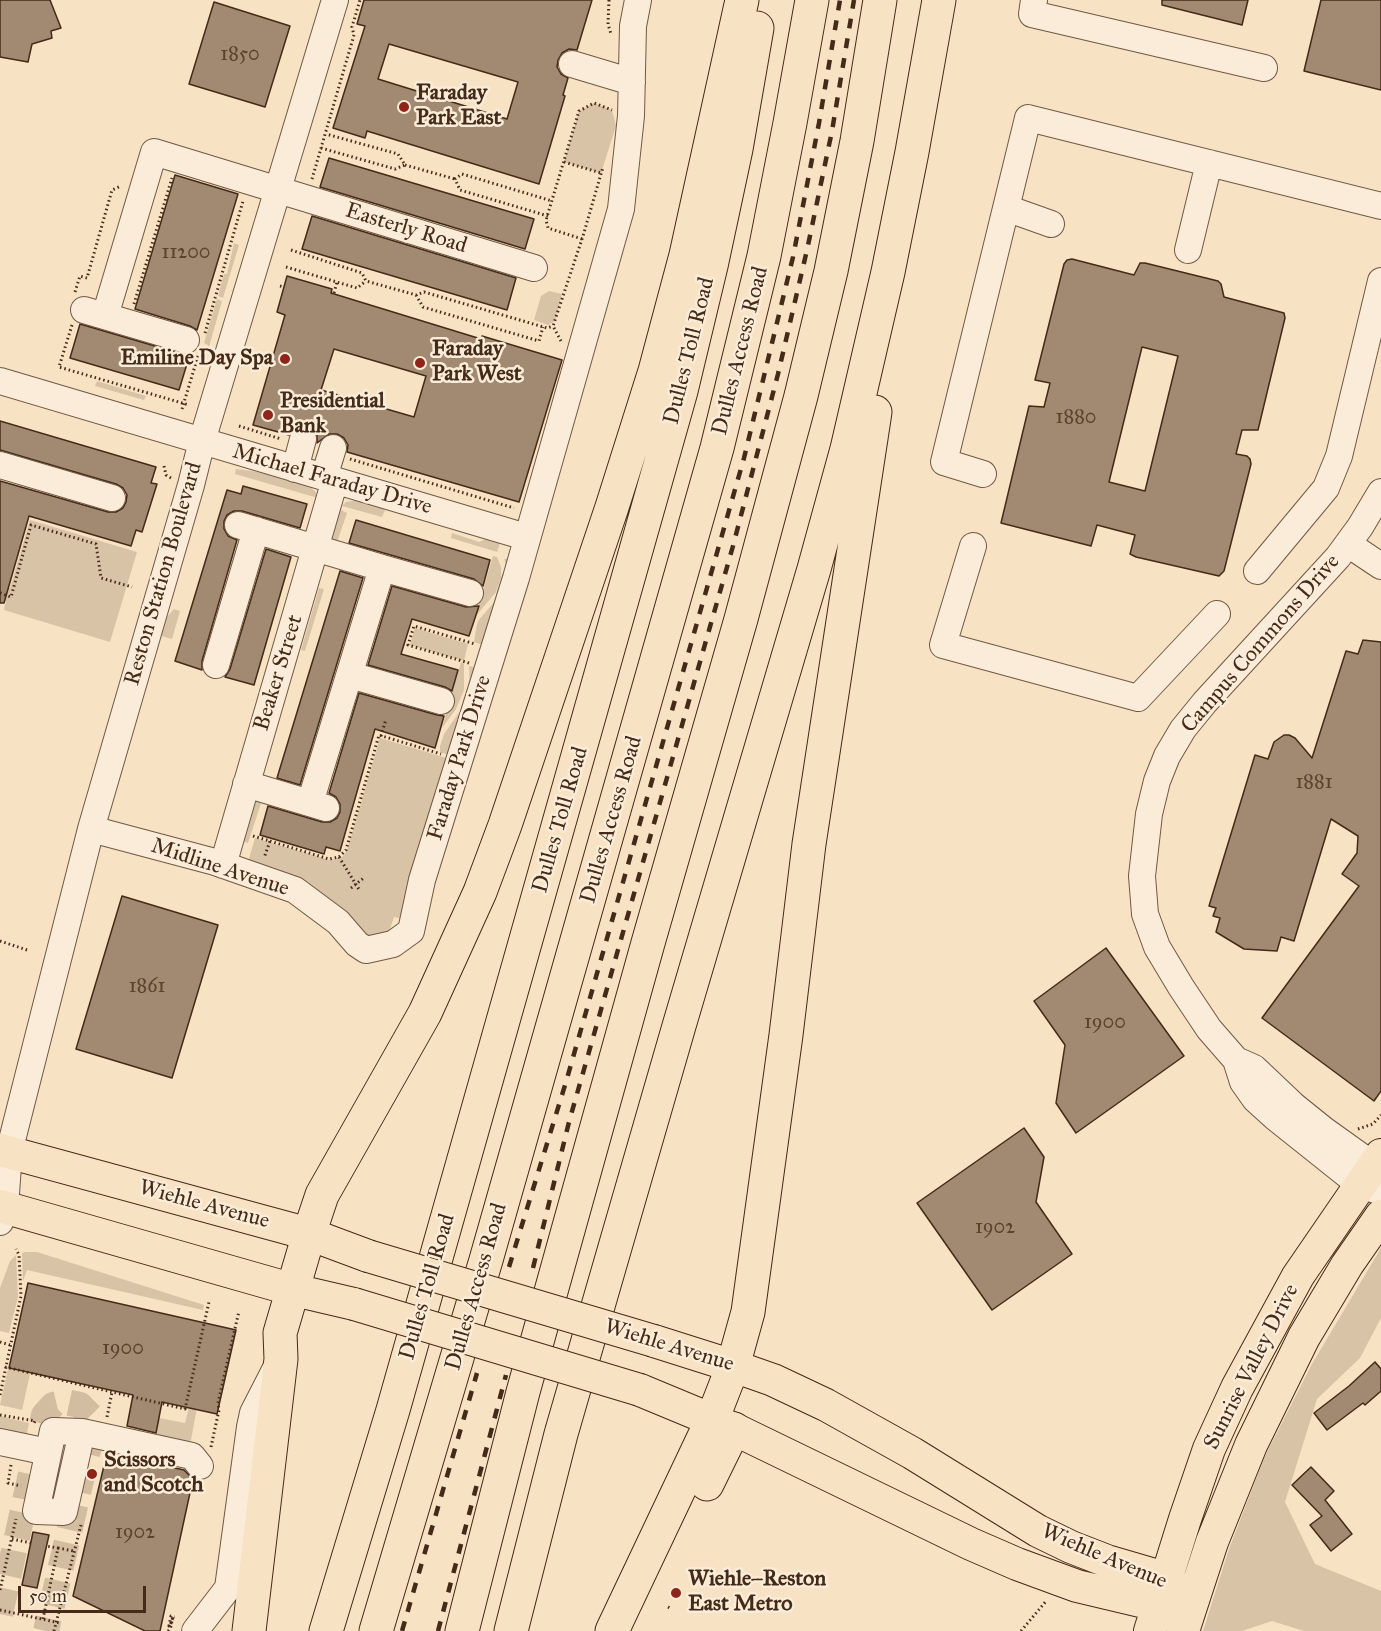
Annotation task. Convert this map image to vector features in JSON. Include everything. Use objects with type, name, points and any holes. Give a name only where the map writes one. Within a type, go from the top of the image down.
[{"type":"highway","points":[[249,1631],[281,1359],[280,1333],[309,1234],[322,1195],[425,1013],[480,892],[505,825],[612,507],[655,371],[686,255],[742,0]]},
{"type":"highway","name":"Dulles Toll Road","points":[[327,1631],[400,1387],[681,392],[736,149],[761,0]]},
{"type":"highway","name":"Dulles Access Road","points":[[376,1631],[486,1260],[717,448],[764,256],[812,0]]},
{"type":"highway","points":[[462,1631],[523,1392],[741,619],[798,407],[831,271],[857,141],[880,0]]},
{"type":"highway","points":[[511,1631],[561,1434],[838,481],[871,349],[912,152],[939,0]]},
{"type":"highway","points":[[635,1631],[723,1424],[733,1366],[748,1312],[786,1035],[809,844],[842,635],[912,152]]},
{"type":"highway","points":[[612,1631],[723,1424]]},
{"type":"main road","name":"Wiehle Avenue","points":[[3,1155],[309,1234],[368,1256],[654,1341],[773,1380],[826,1405],[912,1453],[1038,1531],[1107,1561],[1157,1605]]},
{"type":"main road","name":"Sunrise Valley Drive","points":[[1157,1605],[1209,1449],[1237,1388],[1298,1275],[1375,1175]]},
{"type":"main road","name":"Wiehle Avenue","points":[[2,1212],[354,1304],[640,1390],[723,1424],[1017,1564],[1064,1591],[1157,1605],[1192,1601]]},
{"type":"main road","name":"Sunrise Valley Drive","points":[[1184,1631],[1192,1601],[1228,1500],[1278,1388],[1304,1336],[1347,1265],[1381,1216]]},
{"type":"main road","points":[[1071,1547],[1116,1552],[1148,1549],[1169,1538],[1185,1519]]},
{"type":"main road","points":[[1064,1591],[1122,1617],[1131,1631]]},
{"type":"street","name":"Reston Station Boulevard","points":[[2,1212],[3,1155],[91,829],[192,484],[202,441],[335,0]]},
{"type":"street","name":"Faraday Park Drive","points":[[366,950],[393,944],[411,931],[422,880],[491,659],[526,537],[532,483],[621,209],[632,116],[633,26],[638,0]]},
{"type":"street","points":[[1034,0],[1032,14],[1264,68]]},
{"type":"street","points":[[572,64],[632,82]]},
{"type":"street","points":[[983,474],[944,462],[1028,118],[1381,206]]},
{"type":"street","name":"Easterly Road","points":[[197,340],[94,313],[154,153],[534,268]]},
{"type":"street","points":[[1188,250],[1209,163]]},
{"type":"street","points":[[1006,208],[1051,224]]},
{"type":"street","points":[[1257,572],[1326,488],[1339,456],[1381,281]]},
{"type":"street","name":"Michael Faraday Drive","points":[[0,381],[202,441],[300,451],[331,465],[526,537]]},
{"type":"street","name":"Beaker Street","points":[[223,865],[316,549],[331,465]]},
{"type":"street","points":[[0,466],[112,498]]},
{"type":"street","name":"Campus Commons Drive","points":[[1375,1175],[1284,1125],[1255,1099],[1243,1082],[1236,1060],[1209,1029],[1181,987],[1149,930],[1142,876],[1149,814],[1157,781],[1167,756],[1183,729],[1219,686],[1309,591],[1348,544],[1381,492]]},
{"type":"street","points":[[216,665],[247,527],[470,593]]},
{"type":"street","points":[[1348,544],[1381,566]]},
{"type":"street","points":[[973,546],[943,645],[1138,698],[1217,614]]},
{"type":"street","points":[[246,784],[318,806],[350,675],[382,568]]},
{"type":"street","points":[[350,675],[441,701]]},
{"type":"street","name":"Midline Avenue","points":[[91,829],[223,865],[295,890],[338,922],[357,944],[366,950]]},
{"type":"street","points":[[185,1624],[228,1588],[250,1427],[254,1413],[281,1359]]},
{"type":"street","points":[[82,1432],[64,1512],[36,1511],[53,1431],[82,1432],[204,1460]]},
{"type":"street","points":[[3,1453],[48,1452]]},
{"type":"path","points":[[309,188],[354,34],[352,27],[360,0]]},
{"type":"path","points":[[582,239],[548,228],[546,220],[579,111],[594,103],[612,110],[614,118]]},
{"type":"path","points":[[325,134],[398,154],[405,165]]},
{"type":"path","points":[[321,148],[395,169],[405,165],[454,179],[460,190],[548,216]]},
{"type":"path","points":[[563,345],[554,326],[605,159]]},
{"type":"path","points":[[564,162],[601,173]]},
{"type":"path","points":[[132,313],[174,173]]},
{"type":"path","points":[[454,179],[462,174],[552,201]]},
{"type":"path","points":[[182,409],[197,340],[244,197]]},
{"type":"path","points":[[291,250],[362,273],[366,281],[416,295],[424,292],[547,328],[554,326]]},
{"type":"path","points":[[286,267],[357,288],[366,281]]},
{"type":"path","points":[[334,293],[337,282]]},
{"type":"path","points":[[416,295],[423,307],[539,341],[543,327]]},
{"type":"path","points":[[239,426],[300,451]]},
{"type":"path","points":[[331,465],[518,509],[523,504],[532,483]]},
{"type":"path","points":[[164,466],[166,475],[176,480]]},
{"type":"path","points":[[0,593],[11,597],[31,525],[96,544],[101,578],[132,586]]},
{"type":"path","points":[[414,626],[491,659],[408,645],[414,626]]},
{"type":"path","points":[[253,836],[329,859],[339,857],[346,850],[379,735],[381,736],[386,719]]},
{"type":"path","points":[[381,736],[459,760]]},
{"type":"path","points":[[264,860],[270,841]]},
{"type":"path","points":[[339,857],[360,891]]},
{"type":"path","points":[[351,888],[365,877]]},
{"type":"path","points":[[0,941],[27,950]]},
{"type":"path","points":[[0,1395],[21,1296],[19,1255],[15,1250]]},
{"type":"path","points":[[5,1367],[185,1409],[209,1302]]},
{"type":"path","points":[[204,1460],[239,1311]]},
{"type":"path","points":[[0,1342],[10,1345]]},
{"type":"path","points":[[3,1453],[12,1466],[8,1483],[23,1486],[22,1494]]},
{"type":"path","points":[[0,1590],[18,1510]]},
{"type":"path","points":[[12,1539],[31,1543]]},
{"type":"path","points":[[46,1546],[75,1551]]},
{"type":"path","points":[[44,1619],[58,1548]]},
{"type":"path","points":[[1021,1631],[1064,1591]]},
{"type":"path","points":[[0,1610],[58,1622],[54,1631]]},
{"type":"path","points":[[168,1631],[171,1629],[171,1626],[173,1616],[171,1616],[169,1626],[170,1626],[173,1617],[185,1624]]},
{"type":"shaded area","points":[[594,103],[612,110],[616,126],[601,173],[564,162],[579,111]]},
{"type":"shaded area","points":[[234,243],[239,245],[223,298],[218,296],[224,274],[227,274]]},
{"type":"shaded area","points":[[549,291],[562,294],[555,321],[548,325],[534,320],[541,296]]},
{"type":"shaded area","points":[[217,299],[222,301],[205,361],[200,359],[203,349],[206,350],[208,345],[204,343]]},
{"type":"shaded area","points":[[97,381],[146,396],[144,400],[95,386]]},
{"type":"shaded area","points":[[236,469],[261,472],[309,486],[316,492],[318,498],[235,474]]},
{"type":"shaded area","points":[[358,500],[383,508],[385,510],[382,517],[342,506],[346,502]]},
{"type":"shaded area","points":[[339,509],[347,513],[336,545],[330,540]]},
{"type":"shaded area","points":[[30,520],[137,552],[110,642],[4,610],[6,601],[0,599],[0,586],[10,588]]},
{"type":"shaded area","points":[[452,533],[479,542],[486,539],[500,543],[497,552],[451,538]]},
{"type":"shaded area","points":[[493,556],[497,557],[501,567],[501,578],[496,592],[475,617]]},
{"type":"shaded area","points":[[504,559],[512,559],[486,646],[474,642],[476,629],[478,621],[500,595],[505,580]]},
{"type":"shaded area","points":[[319,588],[324,589],[305,651],[301,650]]},
{"type":"shaded area","points":[[174,609],[180,611],[172,639],[161,636],[167,617]]},
{"type":"shaded area","points":[[415,628],[468,644],[464,661],[410,645]]},
{"type":"shaded area","points":[[461,662],[464,664],[464,690],[456,709],[442,728]]},
{"type":"shaded area","points":[[469,666],[479,668],[451,756],[440,752],[440,746],[444,734],[465,704],[470,690]]},
{"type":"shaded area","points":[[380,738],[450,759],[404,919],[394,917],[389,932],[370,938],[248,862],[255,838],[330,860],[342,857],[347,851]]},
{"type":"shaded area","points":[[252,800],[262,800],[248,843],[239,840],[253,810],[250,804]]},
{"type":"shaded area","points":[[1381,1248],[1381,1318],[1360,1358],[1317,1399],[1285,1502],[1315,1564],[1381,1591],[1381,1631],[1304,1631],[1272,1621],[1242,1631],[1203,1631],[1229,1549],[1264,1458],[1312,1364]]},
{"type":"shaded area","points":[[37,1252],[204,1305],[203,1310],[27,1270],[23,1281],[22,1253]]},
{"type":"shaded area","points":[[16,1255],[18,1297],[9,1333],[0,1331],[0,1288],[10,1261]]},
{"type":"shaded area","points":[[8,1369],[30,1374],[22,1410],[0,1405]]},
{"type":"shaded area","points":[[198,1402],[191,1440],[183,1447],[154,1441],[159,1418],[185,1423],[190,1403]]},
{"type":"shaded area","points":[[0,1416],[29,1423],[26,1438],[0,1432]]},
{"type":"building","points":[[0,0],[50,0],[61,28],[51,31],[52,38],[32,44],[28,62],[0,57]]},
{"type":"building","points":[[364,0],[592,0],[577,50],[569,49],[562,53],[558,60],[557,67],[561,74],[568,78],[563,95],[565,96],[539,184],[367,131],[365,138],[333,128],[365,26],[357,24]],"holes":[[[389,44],[518,82],[507,119],[378,79]]]},
{"type":"building","points":[[1162,0],[1248,0],[1242,25],[1162,5]]},
{"type":"building","points":[[1321,0],[1381,0],[1381,90],[1304,71]]},
{"type":"building","points":[[214,2],[290,26],[265,107],[189,84]]},
{"type":"building","points":[[329,158],[534,219],[525,249],[320,187]]},
{"type":"building","points":[[175,175],[238,194],[197,330],[135,309]]},
{"type":"building","points":[[312,216],[516,278],[507,310],[302,249]]},
{"type":"building","points":[[1072,259],[1134,275],[1140,263],[1145,263],[1218,281],[1224,297],[1284,313],[1285,318],[1258,430],[1242,430],[1236,454],[1247,456],[1251,464],[1224,571],[1219,576],[1136,557],[1130,554],[1135,535],[1097,525],[1091,546],[1001,523],[1029,406],[1044,407],[1050,383],[1035,380],[1064,264],[1067,260]],"holes":[[[1142,347],[1178,356],[1145,491],[1109,482]]]},
{"type":"building","name":"Faraday Park West","points":[[287,276],[332,289],[331,293],[481,339],[482,336],[562,360],[519,502],[347,452],[348,445],[344,438],[337,434],[329,434],[317,443],[317,435],[313,428],[307,425],[299,425],[292,429],[289,435],[253,425],[285,315],[277,312]],"holes":[[[334,349],[426,376],[414,417],[321,390]]]},
{"type":"building","points":[[80,324],[182,354],[190,354],[179,390],[70,358]]},
{"type":"building","points":[[0,421],[156,467],[151,483],[157,484],[142,532],[136,530],[131,546],[29,516],[4,603],[0,603],[0,481],[108,512],[116,512],[123,508],[127,495],[123,488],[116,484],[0,450]]},
{"type":"building","points":[[243,486],[307,504],[300,528],[242,511],[234,511],[227,515],[224,529],[228,536],[237,540],[202,661],[202,670],[175,661],[227,490],[241,494]]},
{"type":"building","points":[[356,520],[490,560],[483,586],[474,579],[349,543]]},
{"type":"building","points":[[266,549],[291,557],[254,685],[225,677],[230,669]]},
{"type":"building","points":[[340,571],[363,578],[300,785],[277,778]]},
{"type":"building","points":[[392,586],[466,607],[479,606],[469,636],[412,619],[401,654],[458,670],[452,691],[368,665]]},
{"type":"building","points":[[1363,640],[1381,642],[1381,1091],[1374,1101],[1262,1018],[1359,886],[1342,874],[1357,853],[1358,836],[1331,819],[1294,941],[1281,937],[1277,951],[1244,949],[1216,932],[1220,918],[1213,916],[1216,908],[1209,906],[1255,755],[1268,759],[1274,742],[1284,735],[1289,735],[1295,738],[1312,758],[1346,651],[1358,654]]},
{"type":"building","points":[[359,693],[444,716],[435,748],[375,729],[340,851],[326,847],[324,854],[260,835],[268,806],[322,822],[330,822],[337,818],[340,804],[336,797],[329,793]]},
{"type":"building","points":[[122,896],[218,925],[172,1078],[76,1049]]},
{"type":"building","points":[[1106,948],[1184,1056],[1076,1133],[1056,1103],[1065,1045],[1034,1001]]},
{"type":"building","points":[[1024,1128],[1044,1157],[1036,1202],[1072,1254],[992,1310],[917,1203]]},
{"type":"building","points":[[28,1283],[236,1330],[217,1414],[162,1402],[156,1433],[127,1426],[133,1395],[9,1368]]},
{"type":"building","points":[[1375,1362],[1381,1369],[1381,1391],[1365,1405],[1363,1403],[1327,1430],[1314,1413]]},
{"type":"building","points":[[107,1453],[184,1470],[193,1479],[160,1631],[145,1631],[73,1596]]},
{"type":"building","points":[[1311,1467],[1334,1491],[1325,1500],[1352,1534],[1331,1551],[1310,1525],[1322,1516],[1292,1485]]},
{"type":"building","points":[[33,1532],[49,1535],[37,1588],[22,1585]]},
{"type":"tunnel","points":[[0,1614],[44,1415],[53,1405],[66,1402],[80,1405],[91,1416],[92,1433],[46,1631]]},
{"type":"railway","points":[[509,1267],[566,1082],[744,458],[793,257],[840,0]]},
{"type":"railway","points":[[533,1268],[569,1122],[733,546],[778,374],[832,131],[854,0]]},
{"type":"railway","points":[[402,1631],[477,1373]]},
{"type":"railway","points":[[438,1631],[506,1375]]},
{"type":"place","name":"Faraday Park East","points":[[404,107]]},
{"type":"place","name":"Emiline Day Spa","points":[[285,359]]},
{"type":"place","name":"Faraday Park West","points":[[420,363]]},
{"type":"place","name":"Presidential Bank","points":[[268,415]]},
{"type":"place","name":"Scissors and Scotch","points":[[92,1474]]},
{"type":"place","name":"Wiehle–Reston East Metro","points":[[676,1593]]}]
